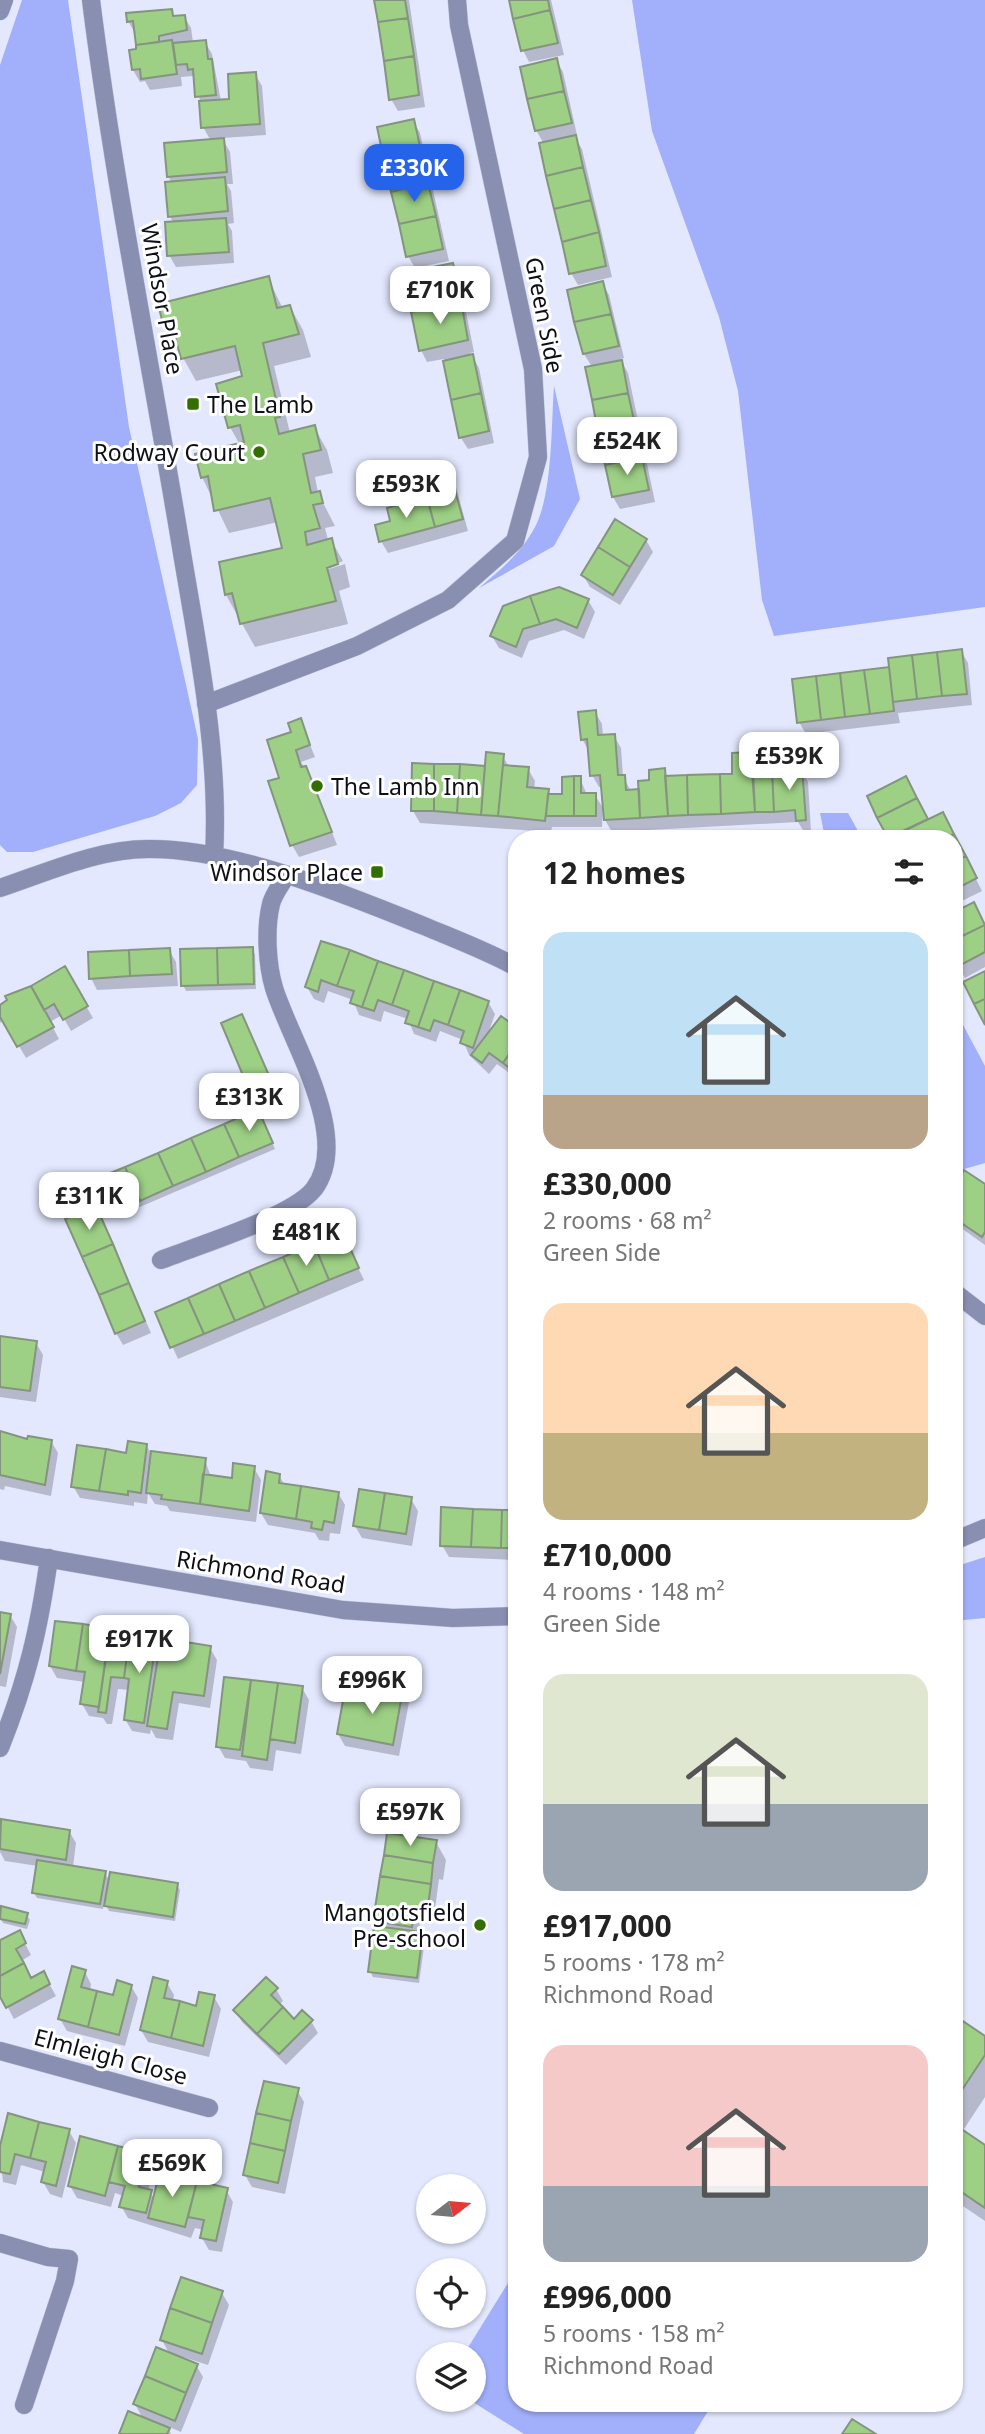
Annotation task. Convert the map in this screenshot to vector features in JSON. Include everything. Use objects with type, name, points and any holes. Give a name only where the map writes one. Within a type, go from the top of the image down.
[{"type":"street","points":[[0,11],[4,0]]},
{"type":"street","name":"Windsor Place","points":[[91,0],[104,104],[206,704],[217,805],[214,857]]},
{"type":"street","name":"Green Side","points":[[206,704],[357,646],[448,600],[514,541],[538,457],[533,369],[459,24],[457,0]]},
{"type":"street","points":[[0,888],[103,854],[147,849],[185,850],[286,876],[384,910],[508,964]]},
{"type":"street","points":[[161,1260],[284,1212],[314,1189],[325,1160],[325,1128],[304,1058],[274,989],[268,961],[271,904],[286,876]]},
{"type":"street","points":[[963,1299],[985,1316]]},
{"type":"street","points":[[963,1537],[985,1528]]},
{"type":"street","name":"Richmond Road","points":[[0,1550],[343,1610],[453,1618],[508,1616]]},
{"type":"street","points":[[0,1748],[24,1688],[35,1647],[49,1558]]},
{"type":"street","name":"Elmleigh Close","points":[[0,2051],[209,2108]]},
{"type":"street","points":[[0,2243],[48,2257],[69,2259],[65,2281],[24,2405]]},
{"type":"shaded area","points":[[22,0],[68,0],[129,427],[198,739],[197,785],[181,803],[155,816],[33,852],[7,852],[0,845],[0,65]]},
{"type":"shaded area","points":[[632,0],[985,0],[985,607],[774,636],[762,600],[738,391],[719,317],[652,131]]},
{"type":"shaded area","points":[[554,386],[580,499],[554,546],[479,588],[522,546],[540,515],[548,479]]},
{"type":"shaded area","points":[[820,813],[848,813],[858,830],[823,830]]},
{"type":"shaded area","points":[[963,1025],[985,1066],[985,1163],[963,1169]]},
{"type":"shaded area","points":[[985,1557],[985,1618],[963,1620],[963,1564]]},
{"type":"shaded area","points":[[508,2283],[508,2412],[707,2412],[694,2434],[524,2434],[486,2410],[486,2342],[471,2342],[480,2328],[486,2328],[486,2318]]},
{"type":"building","points":[[374,0],[405,0],[408,18],[378,22]]},
{"type":"building","points":[[509,0],[548,0],[550,10],[513,19]]},
{"type":"building","points":[[172,9],[173,16],[185,15],[187,30],[159,36],[159,42],[136,45],[133,21],[127,22],[126,13]]},
{"type":"building","points":[[550,10],[558,43],[521,51],[513,19]]},
{"type":"building","points":[[408,18],[414,56],[384,61],[378,22]]},
{"type":"building","points":[[172,40],[177,74],[141,79],[140,69],[132,70],[129,50],[136,49],[136,45]]},
{"type":"building","points":[[206,40],[208,59],[212,59],[216,95],[195,97],[193,69],[188,70],[187,64],[176,65],[173,43]]},
{"type":"building","points":[[414,56],[419,95],[389,100],[384,61]]},
{"type":"building","points":[[557,58],[564,91],[527,99],[520,67]]},
{"type":"building","points":[[256,72],[260,124],[201,128],[199,101],[229,99],[228,74]]},
{"type":"building","points":[[564,91],[572,123],[535,131],[527,99]]},
{"type":"building","points":[[414,119],[421,151],[384,160],[377,127]]},
{"type":"building","points":[[576,135],[583,167],[546,176],[539,143]]},
{"type":"building","points":[[224,138],[227,172],[167,177],[164,143]]},
{"type":"building","points":[[421,151],[428,183],[391,192],[384,160]]},
{"type":"building","points":[[583,167],[591,200],[554,209],[546,176]]},
{"type":"building","points":[[225,177],[228,211],[168,217],[165,182]]},
{"type":"building","points":[[428,183],[436,216],[399,224],[391,192]]},
{"type":"building","points":[[591,200],[599,232],[562,242],[554,209]]},
{"type":"building","points":[[436,216],[443,249],[406,257],[399,224]]},
{"type":"building","points":[[226,218],[229,252],[167,256],[165,222]]},
{"type":"building","points":[[599,232],[606,266],[569,274],[562,242]]},
{"type":"building","points":[[453,263],[461,301],[431,308],[423,269]]},
{"type":"building","name":"Rodway Court","points":[[269,276],[277,308],[290,305],[299,334],[263,343],[280,417],[275,418],[279,434],[315,425],[321,450],[303,454],[311,493],[320,491],[323,503],[313,505],[320,528],[305,532],[307,545],[332,538],[338,564],[327,568],[336,601],[240,624],[232,593],[225,595],[219,562],[282,548],[270,498],[214,511],[208,476],[201,478],[195,454],[244,442],[240,425],[228,428],[216,384],[242,376],[235,346],[181,359],[172,325],[164,328],[158,304]]},
{"type":"building","points":[[603,281],[611,314],[574,322],[567,290]]},
{"type":"building","points":[[461,301],[468,340],[419,351],[411,312]]},
{"type":"building","points":[[611,314],[619,346],[583,354],[574,322]]},
{"type":"building","points":[[473,354],[481,393],[451,400],[443,361]]},
{"type":"building","points":[[622,360],[628,393],[592,400],[585,367]]},
{"type":"building","points":[[481,393],[489,431],[459,438],[451,400]]},
{"type":"building","points":[[628,393],[635,425],[598,433],[592,400]]},
{"type":"building","points":[[635,425],[642,457],[605,465],[598,433]]},
{"type":"building","points":[[642,457],[649,490],[612,497],[605,465]]},
{"type":"building","points":[[448,466],[463,519],[435,527],[424,487],[436,483],[432,471]]},
{"type":"building","points":[[427,497],[435,527],[379,542],[375,525],[390,521],[387,508]]},
{"type":"building","points":[[615,519],[647,539],[630,567],[598,547]]},
{"type":"building","points":[[598,547],[630,567],[613,595],[581,575]]},
{"type":"building","points":[[559,587],[589,599],[577,628],[556,619],[540,624],[530,596]]},
{"type":"building","points":[[530,596],[540,624],[523,629],[516,647],[490,636],[503,606]]},
{"type":"building","points":[[962,649],[967,694],[942,696],[937,652]]},
{"type":"building","points":[[937,652],[942,696],[917,699],[912,655]]},
{"type":"building","points":[[912,655],[917,699],[893,702],[888,658]]},
{"type":"building","points":[[889,667],[894,711],[870,714],[864,670]]},
{"type":"building","points":[[864,670],[870,714],[845,717],[840,673]]},
{"type":"building","points":[[840,673],[845,717],[821,720],[816,676]]},
{"type":"building","points":[[816,676],[821,720],[797,723],[792,679]]},
{"type":"building","points":[[596,710],[598,735],[615,734],[618,775],[625,775],[626,790],[639,789],[640,818],[604,820],[600,775],[590,776],[587,739],[581,740],[578,712]]},
{"type":"building","points":[[301,718],[310,745],[296,750],[301,767],[306,766],[332,832],[290,846],[268,781],[279,778],[267,740],[291,732],[288,723]]},
{"type":"building","points":[[486,752],[504,754],[498,816],[481,815]]},
{"type":"building","points":[[752,752],[755,812],[721,814],[720,774],[732,774],[732,753]]},
{"type":"building","points":[[412,763],[434,764],[434,811],[411,811]]},
{"type":"building","points":[[434,764],[460,764],[457,813],[434,811]]},
{"type":"building","points":[[460,764],[485,766],[481,815],[457,813]]},
{"type":"building","points":[[503,765],[529,767],[527,787],[549,789],[545,821],[498,816]]},
{"type":"building","points":[[665,768],[668,816],[640,818],[638,781],[649,780],[649,770]]},
{"type":"building","points":[[802,768],[806,820],[796,821],[795,810],[774,812],[772,770]]},
{"type":"building","points":[[772,770],[774,812],[755,812],[752,772]]},
{"type":"building","points":[[720,774],[721,814],[688,815],[687,775]]},
{"type":"building","points":[[687,775],[688,815],[668,816],[665,776]]},
{"type":"building","points":[[574,776],[574,816],[546,816],[548,794],[562,794],[562,777]]},
{"type":"building","points":[[574,776],[581,776],[581,793],[596,793],[596,816],[574,816]]},
{"type":"building","points":[[906,776],[917,798],[877,818],[867,796]]},
{"type":"building","points":[[917,798],[928,819],[905,830],[884,830],[877,818]]},
{"type":"building","points":[[943,812],[952,830],[906,830]]},
{"type":"building","points":[[966,856],[977,878],[963,885],[963,858]]},
{"type":"building","points":[[974,902],[985,925],[963,936],[963,908]]},
{"type":"building","points":[[985,925],[985,952],[963,964],[963,936]]},
{"type":"building","points":[[321,941],[350,950],[337,986],[321,980],[318,992],[305,987]]},
{"type":"building","points":[[253,947],[254,984],[218,985],[217,948]]},
{"type":"building","points":[[170,948],[172,974],[130,976],[129,950]]},
{"type":"building","points":[[217,948],[218,985],[181,986],[180,949]]},
{"type":"building","points":[[129,950],[130,976],[89,979],[88,952]]},
{"type":"building","points":[[350,950],[378,961],[362,1007],[350,1003],[354,991],[337,986]]},
{"type":"building","points":[[378,961],[404,970],[392,1005],[378,1000],[374,1011],[362,1007]]},
{"type":"building","points":[[65,966],[88,1006],[63,1020],[54,1004],[44,1010],[31,986]]},
{"type":"building","points":[[404,970],[434,981],[418,1027],[405,1023],[409,1011],[392,1005]]},
{"type":"building","points":[[985,971],[985,999],[974,1004],[963,982]]},
{"type":"building","points":[[434,981],[460,990],[448,1025],[434,1020],[430,1031],[418,1027]]},
{"type":"building","points":[[31,986],[54,1027],[17,1047],[0,1017],[0,1005],[7,1000],[5,996]]},
{"type":"building","points":[[460,990],[489,1001],[473,1048],[460,1043],[464,1031],[448,1025]]},
{"type":"building","points":[[985,999],[985,1025],[974,1004]]},
{"type":"building","points":[[242,1014],[271,1080],[249,1090],[221,1023]]},
{"type":"building","points":[[501,1016],[508,1021],[508,1056],[503,1063],[489,1053],[482,1063],[471,1055]]},
{"type":"building","points":[[258,1109],[273,1143],[239,1157],[224,1124]]},
{"type":"building","points":[[224,1124],[239,1157],[206,1172],[191,1138]]},
{"type":"building","points":[[191,1138],[206,1172],[173,1186],[158,1153]]},
{"type":"building","points":[[158,1153],[173,1186],[140,1201],[125,1167]]},
{"type":"building","points":[[125,1167],[140,1201],[109,1213],[95,1179]]},
{"type":"building","points":[[963,1172],[985,1184],[985,1232],[982,1237],[963,1224]]},
{"type":"building","points":[[96,1206],[113,1244],[82,1257],[65,1219]]},
{"type":"building","points":[[343,1232],[359,1268],[329,1280],[314,1244]]},
{"type":"building","points":[[113,1244],[129,1283],[99,1295],[82,1257]]},
{"type":"building","points":[[314,1244],[329,1280],[299,1293],[283,1257]]},
{"type":"building","points":[[283,1257],[299,1293],[265,1308],[249,1271]]},
{"type":"building","points":[[249,1271],[265,1308],[235,1321],[219,1284]]},
{"type":"building","points":[[129,1283],[145,1321],[115,1334],[99,1295]]},
{"type":"building","points":[[219,1284],[235,1321],[204,1334],[188,1298]]},
{"type":"building","points":[[188,1298],[204,1334],[170,1348],[155,1312]]},
{"type":"building","points":[[0,1336],[37,1341],[30,1391],[0,1387]]},
{"type":"building","points":[[0,1431],[27,1439],[28,1436],[52,1440],[45,1485],[0,1475]]},
{"type":"building","points":[[128,1441],[147,1444],[141,1493],[128,1491],[128,1495],[99,1491],[106,1449],[126,1453]]},
{"type":"building","points":[[77,1445],[106,1449],[99,1491],[71,1487]]},
{"type":"building","points":[[151,1451],[206,1458],[200,1504],[161,1499],[162,1495],[146,1493]]},
{"type":"building","points":[[233,1463],[255,1466],[249,1511],[200,1504],[203,1474],[232,1478]]},
{"type":"building","points":[[266,1471],[280,1474],[279,1483],[301,1486],[296,1519],[260,1513]]},
{"type":"building","points":[[301,1486],[339,1492],[334,1523],[324,1521],[322,1530],[311,1528],[312,1522],[296,1519]]},
{"type":"building","points":[[359,1489],[385,1493],[379,1530],[353,1526]]},
{"type":"building","points":[[385,1493],[412,1497],[406,1534],[379,1530]]},
{"type":"building","points":[[441,1507],[473,1509],[471,1547],[440,1546]]},
{"type":"building","points":[[473,1509],[502,1510],[501,1548],[471,1547]]},
{"type":"building","points":[[502,1510],[508,1510],[508,1548],[501,1548]]},
{"type":"building","points":[[0,1612],[11,1614],[0,1674]]},
{"type":"building","points":[[55,1621],[83,1624],[76,1671],[49,1666]]},
{"type":"building","points":[[83,1624],[110,1628],[99,1707],[80,1704],[85,1672],[76,1671]]},
{"type":"building","points":[[110,1628],[130,1632],[124,1678],[111,1677],[106,1713],[98,1712]]},
{"type":"building","points":[[130,1632],[157,1635],[144,1723],[124,1720],[129,1679],[124,1678]]},
{"type":"building","points":[[161,1638],[211,1646],[204,1696],[173,1692],[167,1729],[147,1726]]},
{"type":"building","points":[[224,1677],[251,1680],[240,1750],[216,1747]]},
{"type":"building","points":[[251,1680],[278,1683],[267,1760],[242,1756]]},
{"type":"building","points":[[278,1683],[303,1686],[295,1743],[270,1739]]},
{"type":"building","points":[[379,1685],[403,1689],[393,1745],[337,1734],[344,1695],[376,1700]]},
{"type":"building","points":[[1,1819],[70,1830],[66,1860],[0,1849]]},
{"type":"building","points":[[387,1833],[437,1840],[433,1863],[384,1855]]},
{"type":"building","points":[[384,1855],[433,1863],[431,1884],[380,1876]]},
{"type":"building","points":[[37,1860],[106,1871],[100,1904],[32,1893]]},
{"type":"building","points":[[110,1872],[178,1883],[173,1917],[104,1906]]},
{"type":"building","points":[[380,1876],[431,1884],[427,1913],[414,1911],[412,1927],[373,1921]]},
{"type":"building","points":[[1,1906],[28,1913],[25,1924],[0,1919]]},
{"type":"building","points":[[374,1926],[423,1932],[417,1978],[368,1972]]},
{"type":"building","points":[[20,1930],[26,1943],[16,1949],[24,1963],[0,1976],[0,1940]]},
{"type":"building","points":[[24,1963],[31,1978],[44,1971],[50,1984],[6,2008],[0,1997],[0,1976]]},
{"type":"building","points":[[72,1966],[86,1970],[81,1987],[97,1991],[88,2027],[58,2019]]},
{"type":"building","points":[[153,1977],[168,1981],[164,1998],[180,2001],[171,2038],[140,2030]]},
{"type":"building","points":[[266,1977],[278,1988],[271,1995],[283,2007],[257,2034],[233,2010]]},
{"type":"building","points":[[117,1980],[132,1985],[119,2035],[88,2027],[97,1991],[113,1995]]},
{"type":"building","points":[[199,1992],[215,1995],[203,2046],[171,2038],[180,2001],[196,2006]]},
{"type":"building","points":[[283,2007],[294,2019],[302,2010],[313,2020],[279,2054],[257,2034]]},
{"type":"building","points":[[963,2021],[985,2036],[985,2055],[963,2088]]},
{"type":"building","points":[[264,2081],[299,2088],[291,2121],[256,2113]]},
{"type":"building","points":[[8,2113],[39,2122],[30,2158],[15,2154],[10,2174],[0,2172],[0,2146]]},
{"type":"building","points":[[256,2113],[291,2121],[285,2151],[250,2143]]},
{"type":"building","points":[[39,2122],[70,2129],[56,2186],[41,2182],[46,2162],[30,2158]]},
{"type":"building","points":[[963,2130],[985,2145],[985,2208],[963,2193]]},
{"type":"building","points":[[80,2136],[118,2146],[105,2196],[68,2186]]},
{"type":"building","points":[[250,2143],[285,2151],[278,2183],[243,2175]]},
{"type":"building","points":[[118,2146],[148,2154],[139,2187],[152,2190],[146,2213],[119,2207],[125,2186],[109,2182]]},
{"type":"building","points":[[160,2171],[197,2181],[185,2227],[148,2218]]},
{"type":"building","points":[[197,2181],[228,2188],[216,2241],[200,2238],[204,2220],[188,2217]]},
{"type":"building","points":[[181,2277],[223,2291],[212,2323],[170,2308]]},
{"type":"building","points":[[170,2308],[212,2323],[202,2354],[160,2340]]},
{"type":"building","points":[[156,2347],[198,2364],[186,2393],[145,2376]]},
{"type":"building","points":[[145,2376],[186,2393],[175,2421],[133,2404]]},
{"type":"building","points":[[128,2411],[170,2428],[167,2434],[119,2434]]},
{"type":"building","points":[[852,2419],[876,2434],[842,2434]]},
{"type":"place","name":"The Lamb","points":[[193,404]]},
{"type":"place","name":"Rodway Court","points":[[259,452]]},
{"type":"place","name":"The Lamb Inn","points":[[317,786]]},
{"type":"place","name":"Windsor Place","points":[[377,872]]},
{"type":"place","name":"Mangotsfield Pre-school","points":[[480,1925]]}]
